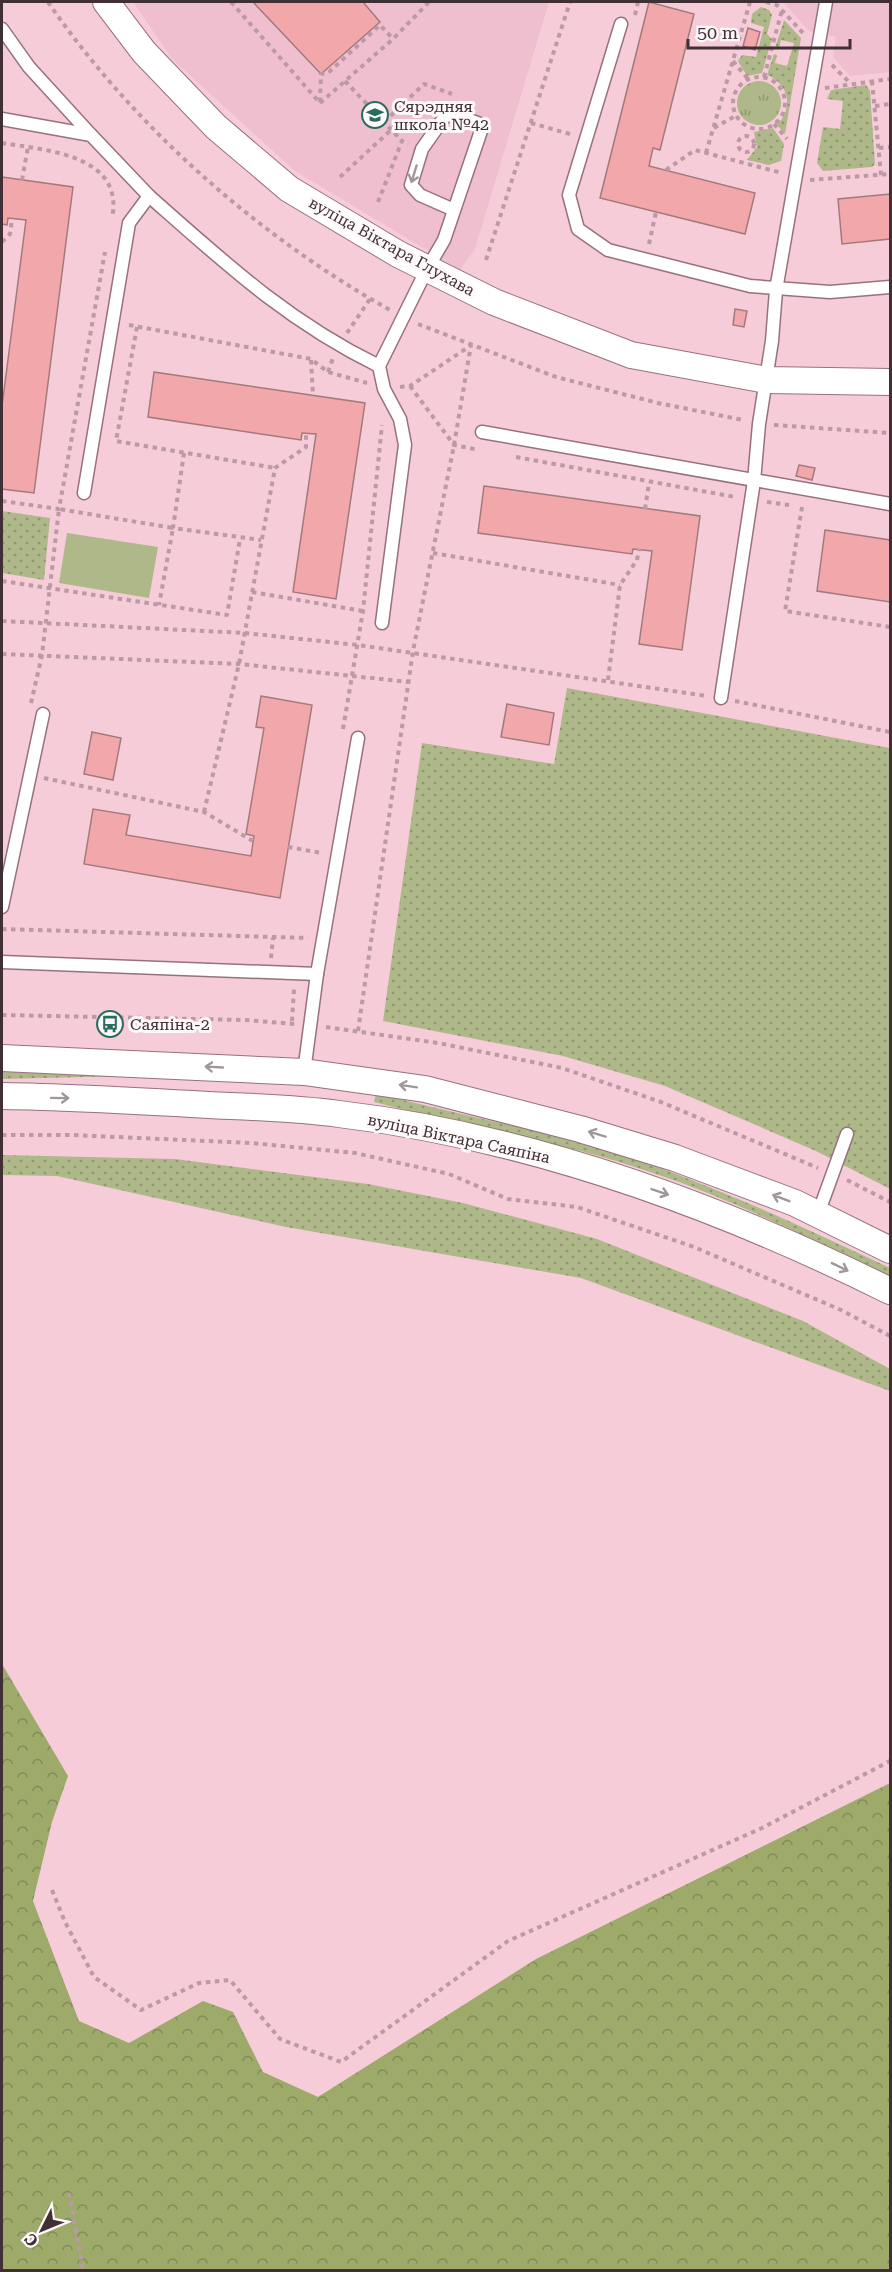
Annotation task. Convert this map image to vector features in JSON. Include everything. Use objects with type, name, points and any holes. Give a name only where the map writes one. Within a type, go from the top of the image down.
[{"type":"street","name":"вуліца Віктара Глухава","points":[[106,2],[144,52],[216,127],[289,189],[427,269],[494,302],[631,355],[767,380],[891,382]]},
{"type":"street","points":[[2,1058],[304,1072],[425,1089],[569,1126],[675,1158],[818,1214],[891,1250]]},
{"type":"street","points":[[297,1109],[304,1072]]},
{"type":"street","name":"вуліца Віктара Саяпіна","points":[[2,1096],[118,1099],[297,1109],[433,1129],[577,1163],[692,1203],[805,1249],[891,1292]]},
{"type":"lane","points":[[721,698],[754,481],[776,290],[826,2]]},
{"type":"lane","points":[[621,24],[569,195],[578,229],[608,250],[750,286],[776,290],[830,292],[891,287]]},
{"type":"lane","points":[[2,29],[29,67],[149,196],[232,270],[295,319],[338,346],[379,366]]},
{"type":"lane","points":[[382,623],[405,445],[400,419],[384,389],[379,366],[427,269],[444,240],[483,125],[448,112],[422,149],[411,185],[420,195],[454,210]]},
{"type":"lane","points":[[2,119],[91,135]]},
{"type":"lane","points":[[84,493],[129,223],[149,196]]},
{"type":"lane","points":[[482,432],[891,504]]},
{"type":"lane","points":[[2,907],[43,714]]},
{"type":"lane","points":[[304,1072],[317,974],[358,738]]},
{"type":"lane","points":[[2,962],[317,974]]},
{"type":"lane","points":[[818,1214],[847,1134]]},
{"type":"path","points":[[231,2],[320,103]]},
{"type":"path","points":[[320,103],[393,39],[429,2]]},
{"type":"path","points":[[486,260],[570,2]]},
{"type":"path","points":[[706,153],[750,2]]},
{"type":"path","points":[[766,2],[777,5],[805,36]]},
{"type":"path","points":[[764,77],[782,10]]},
{"type":"path","points":[[320,103],[321,74],[327,73],[380,25],[393,39]]},
{"type":"path","points":[[733,61],[748,79]]},
{"type":"path","points":[[829,61],[850,84]]},
{"type":"path","points":[[764,77],[780,87],[785,100],[782,114],[774,124],[766,128],[752,127],[737,115],[733,102],[735,94],[748,79],[764,77]]},
{"type":"path","points":[[825,88],[891,79]]},
{"type":"path","points":[[345,81],[402,141],[422,149]]},
{"type":"path","points":[[873,81],[881,175]]},
{"type":"path","points":[[875,106],[891,104]]},
{"type":"path","points":[[713,128],[737,115]]},
{"type":"path","points":[[531,123],[586,139]]},
{"type":"path","points":[[774,124],[788,141]]},
{"type":"path","points":[[741,162],[745,152],[754,146],[749,137],[752,127]]},
{"type":"path","points":[[340,177],[391,129]]},
{"type":"path","points":[[745,152],[740,149],[739,142],[744,137],[749,137]]},
{"type":"path","points":[[378,202],[402,141]]},
{"type":"path","points":[[2,143],[79,158],[101,172],[115,201],[111,223]]},
{"type":"path","points":[[22,180],[28,147]]},
{"type":"path","points":[[879,148],[891,147]]},
{"type":"path","points":[[666,170],[695,150],[783,173]]},
{"type":"path","points":[[810,180],[891,174]]},
{"type":"path","points":[[648,249],[656,212]]},
{"type":"path","points":[[2,242],[10,234],[12,219]]},
{"type":"path","points":[[29,711],[42,655],[59,509],[91,320],[107,244]]},
{"type":"path","points":[[91,320],[114,322],[311,359],[327,372],[384,389],[410,386],[471,345],[454,445],[413,651],[358,1031]]},
{"type":"path","points":[[137,327],[116,441],[275,468],[306,447],[306,433]]},
{"type":"path","points":[[311,359],[313,395]]},
{"type":"path","points":[[362,381],[366,388]]},
{"type":"path","points":[[410,386],[454,445],[489,452]]},
{"type":"path","points":[[342,736],[363,611],[383,427],[381,419]]},
{"type":"path","points":[[159,605],[184,453]]},
{"type":"path","points":[[512,456],[649,483],[645,508]]},
{"type":"path","points":[[204,812],[239,664],[275,468]]},
{"type":"path","points":[[2,501],[240,539],[261,540]]},
{"type":"path","points":[[802,507],[785,611],[891,627]]},
{"type":"path","points":[[2,581],[227,615],[240,539]]},
{"type":"path","points":[[608,680],[620,585],[637,560],[639,549]]},
{"type":"path","points":[[433,553],[620,585]]},
{"type":"path","points":[[252,592],[363,611]]},
{"type":"path","points":[[2,621],[245,633],[413,651],[721,698],[891,732]]},
{"type":"path","points":[[2,654],[239,664],[409,682]]},
{"type":"path","points":[[30,775],[204,812],[253,841]]},
{"type":"path","points":[[320,864],[324,841]]},
{"type":"path","points":[[288,847],[322,853]]},
{"type":"path","points":[[2,929],[308,939],[309,928]]},
{"type":"path","points":[[2,1015],[245,1020],[309,1026],[438,1043],[562,1068],[661,1102],[832,1174],[891,1202]]},
{"type":"path","points":[[2,1135],[72,1135],[250,1143],[355,1153],[449,1174],[508,1199],[577,1207],[694,1247],[841,1310],[891,1336]]},
{"type":"path","points":[[52,1890],[65,1922],[94,1977],[141,2010],[199,1983],[230,1980],[280,2039],[341,2062],[508,1941],[762,1828],[891,1761]]},
{"type":"path","points":[[69,2193],[83,2271]]},
{"type":"shaded area","name":"Сярэдняя школа №42","points":[[133,2],[549,2],[475,249],[460,270],[295,171],[172,59]]},
{"type":"shaded area","points":[[783,2],[890,2],[890,72],[850,76],[833,57],[836,37],[809,31]]},
{"type":"green space","points":[[761,7],[769,10],[772,15],[767,34],[772,39],[762,73],[747,76],[738,61],[742,55],[756,57],[764,27],[751,23],[752,14]]},
{"type":"green space","points":[[784,20],[801,38],[785,134],[777,125],[786,111],[787,97],[780,84],[767,75],[774,54],[777,55],[775,63],[787,66],[794,43],[781,40],[779,49],[775,48]]},
{"type":"green space","points":[[759,81],[768,82],[775,87],[780,94],[780,112],[775,119],[768,124],[759,125],[750,124],[743,119],[738,112],[737,103],[738,94],[743,87],[750,82]]},
{"type":"green space","points":[[866,85],[870,91],[875,164],[872,167],[823,171],[817,163],[823,127],[840,129],[843,101],[827,99],[831,90]]},
{"type":"green space","points":[[773,128],[784,144],[781,161],[769,165],[747,160],[757,147],[754,132]]},
{"type":"green space","points":[[2,511],[50,518],[44,580],[2,573]]},
{"type":"green space","points":[[67,533],[158,547],[149,598],[59,583]]},
{"type":"green space","points":[[567,688],[890,748],[890,1189],[816,1151],[665,1086],[563,1056],[383,1021],[422,743],[554,764]]},
{"type":"green space","points":[[2,1072],[126,1073],[126,1076],[2,1079]]},
{"type":"green space","points":[[376,1093],[588,1145],[657,1167],[746,1202],[890,1268],[890,1277],[773,1221],[683,1184],[584,1152],[374,1102]]},
{"type":"green space","points":[[2,1155],[175,1159],[368,1184],[463,1203],[597,1239],[803,1321],[890,1369],[890,1391],[581,1278],[286,1227],[57,1176],[2,1175]]},
{"type":"green space","points":[[2,1664],[68,1776],[52,1822],[33,1901],[79,2021],[129,2043],[203,2001],[233,2012],[263,2072],[318,2097],[536,1959],[890,1783],[890,2270],[2,2270]]},
{"type":"building","points":[[253,2],[363,2],[380,22],[321,74]]},
{"type":"building","points":[[649,2],[694,14],[660,150],[653,148],[649,166],[755,193],[745,234],[600,198]]},
{"type":"building","points":[[748,28],[760,32],[755,50],[743,46]]},
{"type":"building","points":[[2,177],[73,187],[34,493],[2,489],[2,406],[26,220],[8,218],[7,225],[2,224]]},
{"type":"building","points":[[890,194],[890,239],[842,244],[838,199]]},
{"type":"building","points":[[735,309],[747,311],[744,327],[733,325]]},
{"type":"building","points":[[154,372],[365,403],[336,599],[293,592],[316,434],[302,433],[301,440],[148,417]]},
{"type":"building","points":[[799,465],[815,468],[812,480],[796,476]]},
{"type":"building","points":[[484,486],[700,516],[682,650],[639,644],[652,551],[633,549],[632,554],[478,533]]},
{"type":"building","points":[[825,530],[890,540],[890,602],[817,591]]},
{"type":"building","points":[[261,696],[312,705],[280,898],[84,864],[93,809],[130,815],[126,835],[251,856],[254,836],[246,834],[264,728],[256,727]]},
{"type":"building","points":[[507,704],[554,713],[549,745],[501,737]]},
{"type":"building","points":[[92,732],[121,738],[113,780],[84,774]]},
{"type":"place","name":"Сярэдняя школа №42","points":[[375,115]]},
{"type":"place","name":"Саяпіна-2","points":[[110,1024]]}]
